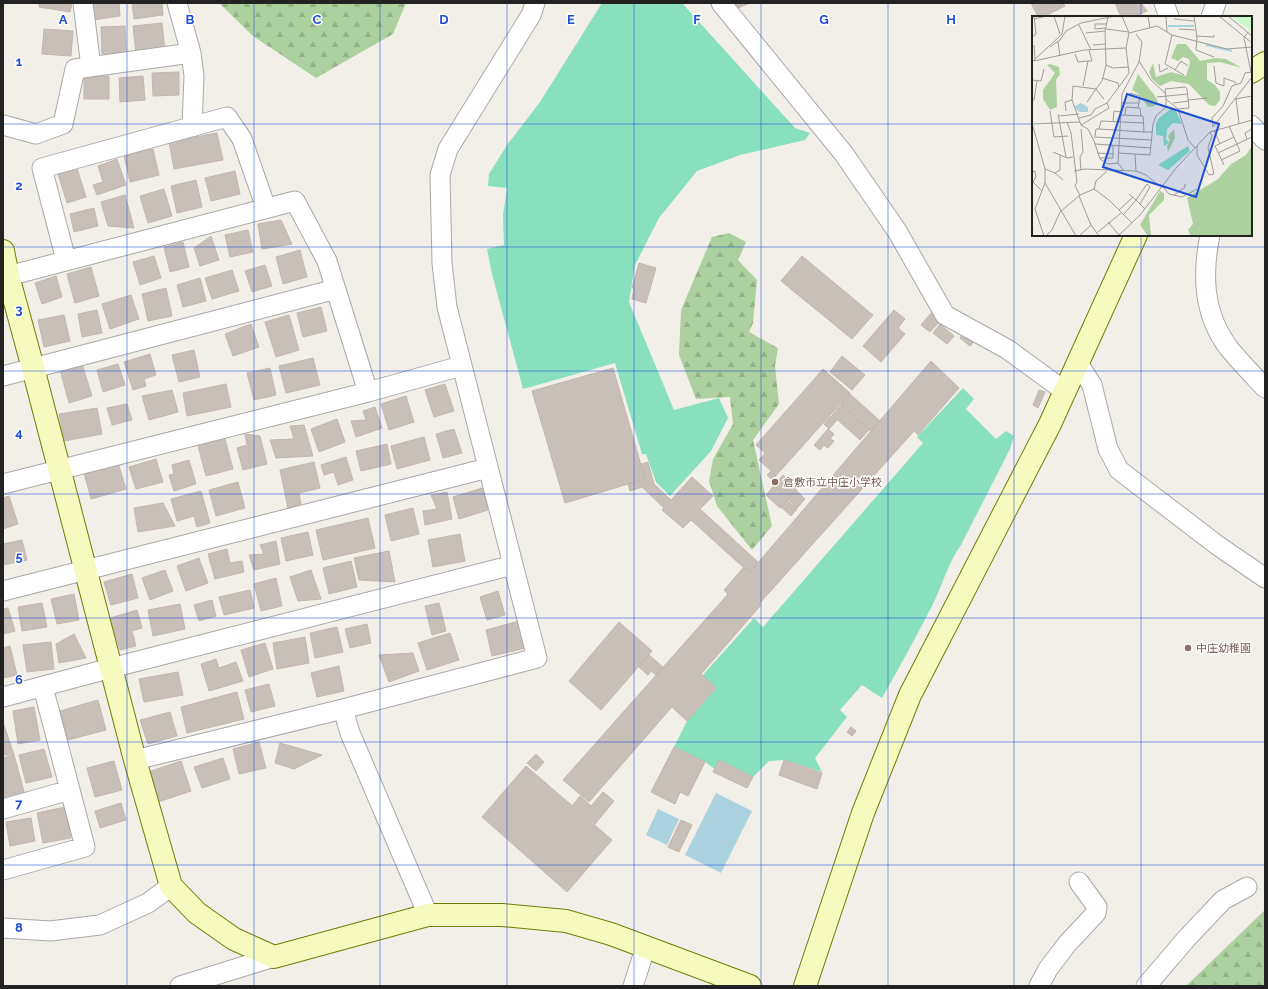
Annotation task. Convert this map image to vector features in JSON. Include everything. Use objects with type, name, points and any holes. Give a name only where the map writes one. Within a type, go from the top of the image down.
[{"type":"street","points":[[83,3],[91,67]]},
{"type":"street","points":[[177,3],[191,53],[194,76],[192,127]]},
{"type":"street","points":[[135,760],[343,709],[537,658],[447,307],[442,263],[440,174],[448,149],[531,15],[535,3]]},
{"type":"street","points":[[721,3],[844,154],[897,231],[945,315],[1007,349],[1066,392]]},
{"type":"street","points":[[1164,3],[1170,16]]},
{"type":"street","points":[[1211,16],[1216,3]]},
{"type":"street","points":[[3,125],[36,134],[63,124],[75,69],[191,53]]},
{"type":"street","points":[[1252,71],[1265,63]]},
{"type":"street","points":[[66,260],[42,168],[227,117],[242,139],[266,208]]},
{"type":"street","points":[[1252,126],[1265,140]]},
{"type":"street","points":[[8,276],[294,201],[327,261],[368,392]]},
{"type":"street","points":[[806,986],[863,813],[910,695],[1066,392],[1136,236]]},
{"type":"street","points":[[1210,236],[1206,255],[1205,286],[1210,312],[1217,330],[1228,347],[1265,388]]},
{"type":"street","points":[[3,251],[8,276],[34,368],[135,760],[171,886],[197,913],[228,935],[274,957]]},
{"type":"street","points":[[3,376],[336,290]]},
{"type":"street","points":[[1078,363],[1092,385],[1108,449],[1119,470],[1217,545],[1265,578]]},
{"type":"street","points":[[3,484],[368,392],[461,366]]},
{"type":"street","points":[[3,591],[488,468]]},
{"type":"street","points":[[3,697],[513,565]]},
{"type":"street","points":[[3,870],[85,847],[43,687]]},
{"type":"street","points":[[343,709],[350,733],[428,915]]},
{"type":"street","points":[[3,809],[70,790]]},
{"type":"street","points":[[1039,986],[1048,969],[1067,944],[1096,913],[1097,907],[1079,882]]},
{"type":"street","points":[[3,928],[50,931],[100,925],[148,903],[171,886]]},
{"type":"street","points":[[1146,986],[1187,938],[1223,900],[1247,887]]},
{"type":"street","points":[[180,986],[274,957],[428,915],[502,915],[566,921],[618,936],[750,986]]},
{"type":"street","points":[[633,986],[646,946]]},
{"type":"green space","points":[[219,3],[406,3],[393,34],[316,78],[253,36]]},
{"type":"green space","points":[[602,3],[682,3],[795,128],[810,133],[805,140],[740,155],[697,171],[659,218],[635,265],[629,302],[674,410],[719,398],[728,418],[711,451],[670,496],[656,482],[646,454],[642,454],[615,363],[523,389],[492,274],[487,249],[504,245],[503,215],[507,188],[488,186],[489,174],[507,145],[540,102]]},
{"type":"green space","points":[[729,233],[746,242],[738,260],[757,280],[753,323],[749,332],[778,348],[775,366],[779,404],[753,440],[772,526],[752,550],[717,506],[709,481],[713,459],[733,424],[730,397],[696,399],[679,355],[681,310],[712,237]]},
{"type":"green space","points":[[963,388],[974,399],[966,409],[996,439],[1006,431],[1014,436],[1010,449],[961,545],[952,559],[932,606],[882,698],[862,685],[840,710],[847,717],[815,758],[822,772],[784,760],[769,761],[753,777],[719,760],[715,769],[705,762],[674,747],[687,721],[716,688],[702,676],[754,618],[763,627],[923,443],[917,437]]},
{"type":"green space","points":[[1265,910],[1265,986],[1186,986]]},
{"type":"water","points":[[716,793],[752,811],[721,873],[685,855]]},
{"type":"water","points":[[658,809],[679,819],[667,845],[646,835]]},
{"type":"building","points":[[39,3],[72,3],[70,12],[39,7]]},
{"type":"building","points":[[91,3],[119,3],[120,16],[93,20]]},
{"type":"building","points":[[132,3],[162,3],[163,15],[134,19]]},
{"type":"building","points":[[736,3],[750,3],[738,8]]},
{"type":"building","points":[[1031,3],[1063,3],[1065,6],[1045,16],[1038,16]]},
{"type":"building","points":[[1115,3],[1141,3],[1147,11],[1136,16],[1121,16]]},
{"type":"building","points":[[162,23],[165,50],[136,54],[133,26]]},
{"type":"building","points":[[125,26],[126,52],[102,54],[101,27]]},
{"type":"building","points":[[44,29],[73,31],[71,56],[42,54]]},
{"type":"building","points":[[179,72],[179,95],[153,96],[152,73]]},
{"type":"building","points":[[109,76],[109,99],[84,99],[84,77]]},
{"type":"building","points":[[143,76],[145,100],[120,102],[119,78]]},
{"type":"building","points":[[217,133],[223,160],[174,169],[169,142]]},
{"type":"building","points":[[153,149],[159,175],[130,182],[124,155]]},
{"type":"building","points":[[117,159],[126,185],[97,195],[93,185],[103,182],[98,166]]},
{"type":"building","points":[[77,168],[86,197],[67,203],[58,174]]},
{"type":"building","points":[[235,171],[240,194],[211,201],[205,178]]},
{"type":"building","points":[[196,180],[202,207],[177,213],[171,186]]},
{"type":"building","points":[[164,189],[172,216],[148,223],[140,196]]},
{"type":"building","points":[[125,195],[134,228],[108,226],[101,202]]},
{"type":"building","points":[[94,208],[98,226],[74,232],[70,214]]},
{"type":"building","points":[[281,220],[292,244],[262,249],[258,224]]},
{"type":"building","points":[[248,230],[253,252],[230,257],[225,235]]},
{"type":"building","points":[[211,236],[219,260],[200,266],[194,248]]},
{"type":"building","points":[[183,242],[189,267],[170,272],[164,247]]},
{"type":"building","points":[[300,250],[307,277],[283,284],[276,257]]},
{"type":"building","points":[[154,256],[161,278],[140,285],[133,262]]},
{"type":"building","points":[[802,256],[873,315],[852,339],[781,281]]},
{"type":"building","points":[[639,263],[656,268],[646,303],[632,299],[634,288],[632,288]]},
{"type":"building","points":[[265,265],[272,286],[252,292],[245,271]]},
{"type":"building","points":[[91,267],[99,296],[75,303],[67,274]]},
{"type":"building","points":[[232,270],[239,291],[212,299],[205,278]]},
{"type":"building","points":[[56,276],[62,297],[42,304],[35,283]]},
{"type":"building","points":[[200,278],[206,301],[183,307],[177,285]]},
{"type":"building","points":[[166,288],[172,316],[148,321],[142,294]]},
{"type":"building","points":[[131,295],[139,319],[110,329],[102,304]]},
{"type":"building","points":[[321,307],[327,331],[303,337],[297,313]]},
{"type":"building","points":[[97,310],[102,333],[82,337],[78,314]]},
{"type":"building","points":[[894,310],[905,319],[898,328],[905,334],[881,362],[863,346]]},
{"type":"building","points":[[932,312],[941,320],[930,332],[921,325]]},
{"type":"building","points":[[64,315],[70,341],[44,347],[38,320]]},
{"type":"building","points":[[289,315],[299,350],[276,357],[265,322]]},
{"type":"building","points":[[251,324],[259,347],[233,356],[225,334]]},
{"type":"building","points":[[940,324],[954,336],[947,344],[933,333]]},
{"type":"building","points":[[963,334],[973,343],[970,346],[960,338]]},
{"type":"building","points":[[194,350],[200,377],[179,382],[172,355]]},
{"type":"building","points":[[150,354],[156,375],[144,379],[146,386],[133,390],[124,362]]},
{"type":"building","points":[[842,356],[865,375],[852,390],[830,372]]},
{"type":"building","points":[[313,358],[320,385],[286,393],[279,366]]},
{"type":"building","points":[[931,361],[959,388],[918,435],[914,431],[759,604],[761,605],[701,674],[716,688],[687,721],[672,707],[589,802],[563,780],[728,594],[724,590],[744,567],[750,572]]},
{"type":"building","points":[[82,364],[92,396],[69,403],[60,370]]},
{"type":"building","points":[[118,364],[125,385],[103,392],[97,370]]},
{"type":"building","points":[[270,368],[276,395],[254,400],[247,373]]},
{"type":"building","points":[[613,368],[645,479],[565,503],[532,391]]},
{"type":"building","points":[[823,369],[850,393],[772,480],[767,475],[771,471],[759,460],[765,453],[756,445]]},
{"type":"building","points":[[226,384],[231,407],[187,416],[183,393]]},
{"type":"building","points":[[445,384],[454,411],[434,417],[425,390]]},
{"type":"building","points":[[172,390],[178,412],[149,420],[142,396]]},
{"type":"building","points":[[1039,390],[1045,392],[1038,408],[1033,405]]},
{"type":"building","points":[[850,394],[880,421],[871,431],[841,404]]},
{"type":"building","points":[[406,396],[414,422],[389,430],[381,404]]},
{"type":"building","points":[[127,404],[132,420],[112,425],[107,408]]},
{"type":"building","points":[[841,405],[869,430],[860,440],[832,415]]},
{"type":"building","points":[[375,407],[382,428],[356,437],[351,421],[366,420],[363,411]]},
{"type":"building","points":[[97,408],[102,434],[64,441],[59,414]]},
{"type":"building","points":[[831,416],[837,420],[829,429],[824,424]]},
{"type":"building","points":[[337,419],[345,442],[319,452],[311,429]]},
{"type":"building","points":[[304,425],[313,456],[276,458],[270,440],[294,439],[290,426]]},
{"type":"building","points":[[454,429],[462,453],[443,458],[436,434]]},
{"type":"building","points":[[828,429],[834,434],[830,439],[834,441],[828,448],[824,445],[820,450],[814,445]]},
{"type":"building","points":[[245,434],[260,436],[267,464],[243,470],[237,448],[247,445]]},
{"type":"building","points":[[424,437],[430,460],[397,469],[391,446]]},
{"type":"building","points":[[225,439],[233,469],[206,476],[198,446]]},
{"type":"building","points":[[387,444],[391,464],[361,471],[356,451]]},
{"type":"building","points":[[346,457],[353,480],[338,485],[334,472],[324,475],[321,465]]},
{"type":"building","points":[[156,459],[163,482],[136,489],[129,467]]},
{"type":"building","points":[[189,460],[196,484],[174,491],[169,475],[174,474],[172,465]]},
{"type":"building","points":[[314,462],[320,488],[299,493],[301,504],[288,508],[280,470]]},
{"type":"building","points":[[648,462],[654,484],[671,500],[692,477],[713,496],[700,509],[758,562],[750,572],[691,520],[683,528],[662,510],[664,508],[642,487],[630,491],[628,484],[645,479],[641,464]]},
{"type":"building","points":[[118,463],[126,489],[91,499],[84,473]]},
{"type":"building","points":[[783,475],[797,488],[780,508],[766,495]]},
{"type":"building","points":[[238,482],[245,508],[216,516],[209,490]]},
{"type":"building","points":[[482,488],[488,510],[459,519],[453,497]]},
{"type":"building","points":[[796,490],[805,499],[797,508],[788,499]]},
{"type":"building","points":[[201,491],[210,523],[197,527],[194,516],[177,521],[171,499]]},
{"type":"building","points":[[447,492],[452,519],[425,525],[423,511],[437,509],[431,495]]},
{"type":"building","points":[[9,496],[18,524],[3,529],[3,498]]},
{"type":"building","points":[[787,500],[797,509],[791,516],[781,507]]},
{"type":"building","points":[[163,503],[175,526],[138,532],[134,508]]},
{"type":"building","points":[[413,508],[419,534],[391,541],[385,515]]},
{"type":"building","points":[[368,518],[375,548],[323,560],[316,530]]},
{"type":"building","points":[[308,532],[313,555],[286,561],[281,538]]},
{"type":"building","points":[[460,534],[465,561],[433,567],[428,540]]},
{"type":"building","points":[[22,540],[27,560],[3,565],[3,544]]},
{"type":"building","points":[[276,541],[280,564],[254,570],[249,555],[264,554],[260,545]]},
{"type":"building","points":[[227,549],[230,563],[242,561],[244,572],[215,579],[208,554]]},
{"type":"building","points":[[389,551],[395,582],[359,580],[354,558]]},
{"type":"building","points":[[199,558],[208,583],[186,591],[177,566]]},
{"type":"building","points":[[351,561],[357,587],[329,594],[323,568]]},
{"type":"building","points":[[165,570],[173,591],[150,600],[142,578]]},
{"type":"building","points":[[311,570],[321,599],[298,601],[290,577]]},
{"type":"building","points":[[132,574],[138,598],[111,605],[104,582]]},
{"type":"building","points":[[276,578],[282,606],[261,611],[254,584]]},
{"type":"building","points":[[250,590],[254,608],[224,615],[219,597]]},
{"type":"building","points":[[498,591],[505,615],[487,620],[480,597]]},
{"type":"building","points":[[74,594],[79,620],[57,624],[51,599]]},
{"type":"building","points":[[212,600],[216,616],[199,621],[194,605]]},
{"type":"building","points":[[42,603],[47,627],[22,631],[18,607]]},
{"type":"building","points":[[439,603],[446,631],[432,635],[425,606]]},
{"type":"building","points":[[180,604],[185,629],[153,636],[148,610]]},
{"type":"building","points":[[8,608],[15,631],[3,634],[3,609]]},
{"type":"building","points":[[137,610],[142,628],[132,631],[136,646],[120,650],[110,618]]},
{"type":"building","points":[[519,621],[526,648],[492,656],[486,630]]},
{"type":"building","points":[[619,622],[652,651],[601,710],[569,681]]},
{"type":"building","points":[[367,624],[371,643],[350,648],[345,629]]},
{"type":"building","points":[[337,627],[343,652],[315,658],[310,633]]},
{"type":"building","points":[[450,633],[459,660],[427,670],[418,643]]},
{"type":"building","points":[[74,634],[86,658],[59,663],[56,644]]},
{"type":"building","points":[[305,637],[309,663],[277,669],[273,643]]},
{"type":"building","points":[[51,642],[54,669],[27,672],[23,645]]},
{"type":"building","points":[[265,643],[273,669],[249,677],[241,650]]},
{"type":"building","points":[[10,646],[17,675],[3,678],[3,648]]},
{"type":"building","points":[[413,653],[419,671],[389,682],[379,655]]},
{"type":"building","points":[[649,655],[664,668],[657,676],[651,671],[648,675],[639,667]]},
{"type":"building","points":[[216,659],[219,668],[236,662],[243,681],[209,691],[201,664]]},
{"type":"building","points":[[339,666],[344,691],[317,697],[311,673]]},
{"type":"building","points":[[178,672],[183,695],[144,702],[139,679]]},
{"type":"building","points":[[269,684],[275,706],[251,712],[245,690]]},
{"type":"building","points":[[237,692],[244,719],[187,733],[181,707]]},
{"type":"building","points":[[98,700],[106,730],[68,740],[60,711]]},
{"type":"building","points":[[34,707],[40,740],[18,744],[13,711]]},
{"type":"building","points":[[170,712],[177,736],[148,744],[140,720]]},
{"type":"building","points":[[3,722],[14,755],[3,755]]},
{"type":"building","points":[[851,727],[856,731],[852,736],[847,732]]},
{"type":"building","points":[[259,742],[266,768],[239,774],[233,749]]},
{"type":"building","points":[[280,743],[322,755],[294,769],[275,763]]},
{"type":"building","points":[[674,747],[705,762],[688,796],[680,792],[675,804],[651,792]]},
{"type":"building","points":[[44,749],[52,777],[26,783],[19,755]]},
{"type":"building","points":[[536,754],[544,762],[536,771],[527,763]]},
{"type":"building","points":[[14,755],[25,795],[3,801],[3,758]]},
{"type":"building","points":[[223,758],[230,779],[202,788],[194,767]]},
{"type":"building","points":[[719,760],[753,777],[747,788],[713,772]]},
{"type":"building","points":[[784,760],[822,773],[817,789],[779,775]]},
{"type":"building","points":[[114,761],[122,790],[95,797],[87,768]]},
{"type":"building","points":[[181,761],[191,791],[158,802],[148,772]]},
{"type":"building","points":[[526,766],[612,840],[567,892],[482,817]]},
{"type":"building","points":[[603,792],[614,801],[595,824],[573,805],[580,796],[591,806]]},
{"type":"building","points":[[121,803],[126,820],[100,828],[95,811]]},
{"type":"building","points":[[65,807],[71,838],[43,843],[37,813]]},
{"type":"building","points":[[31,818],[35,841],[10,846],[6,822]]},
{"type":"building","points":[[681,820],[692,825],[679,852],[668,847]]},
{"type":"place","name":"倉敷市立中庄小学校","points":[[775,482]]},
{"type":"place","name":"中庄幼稚園","points":[[1188,648]]}]
